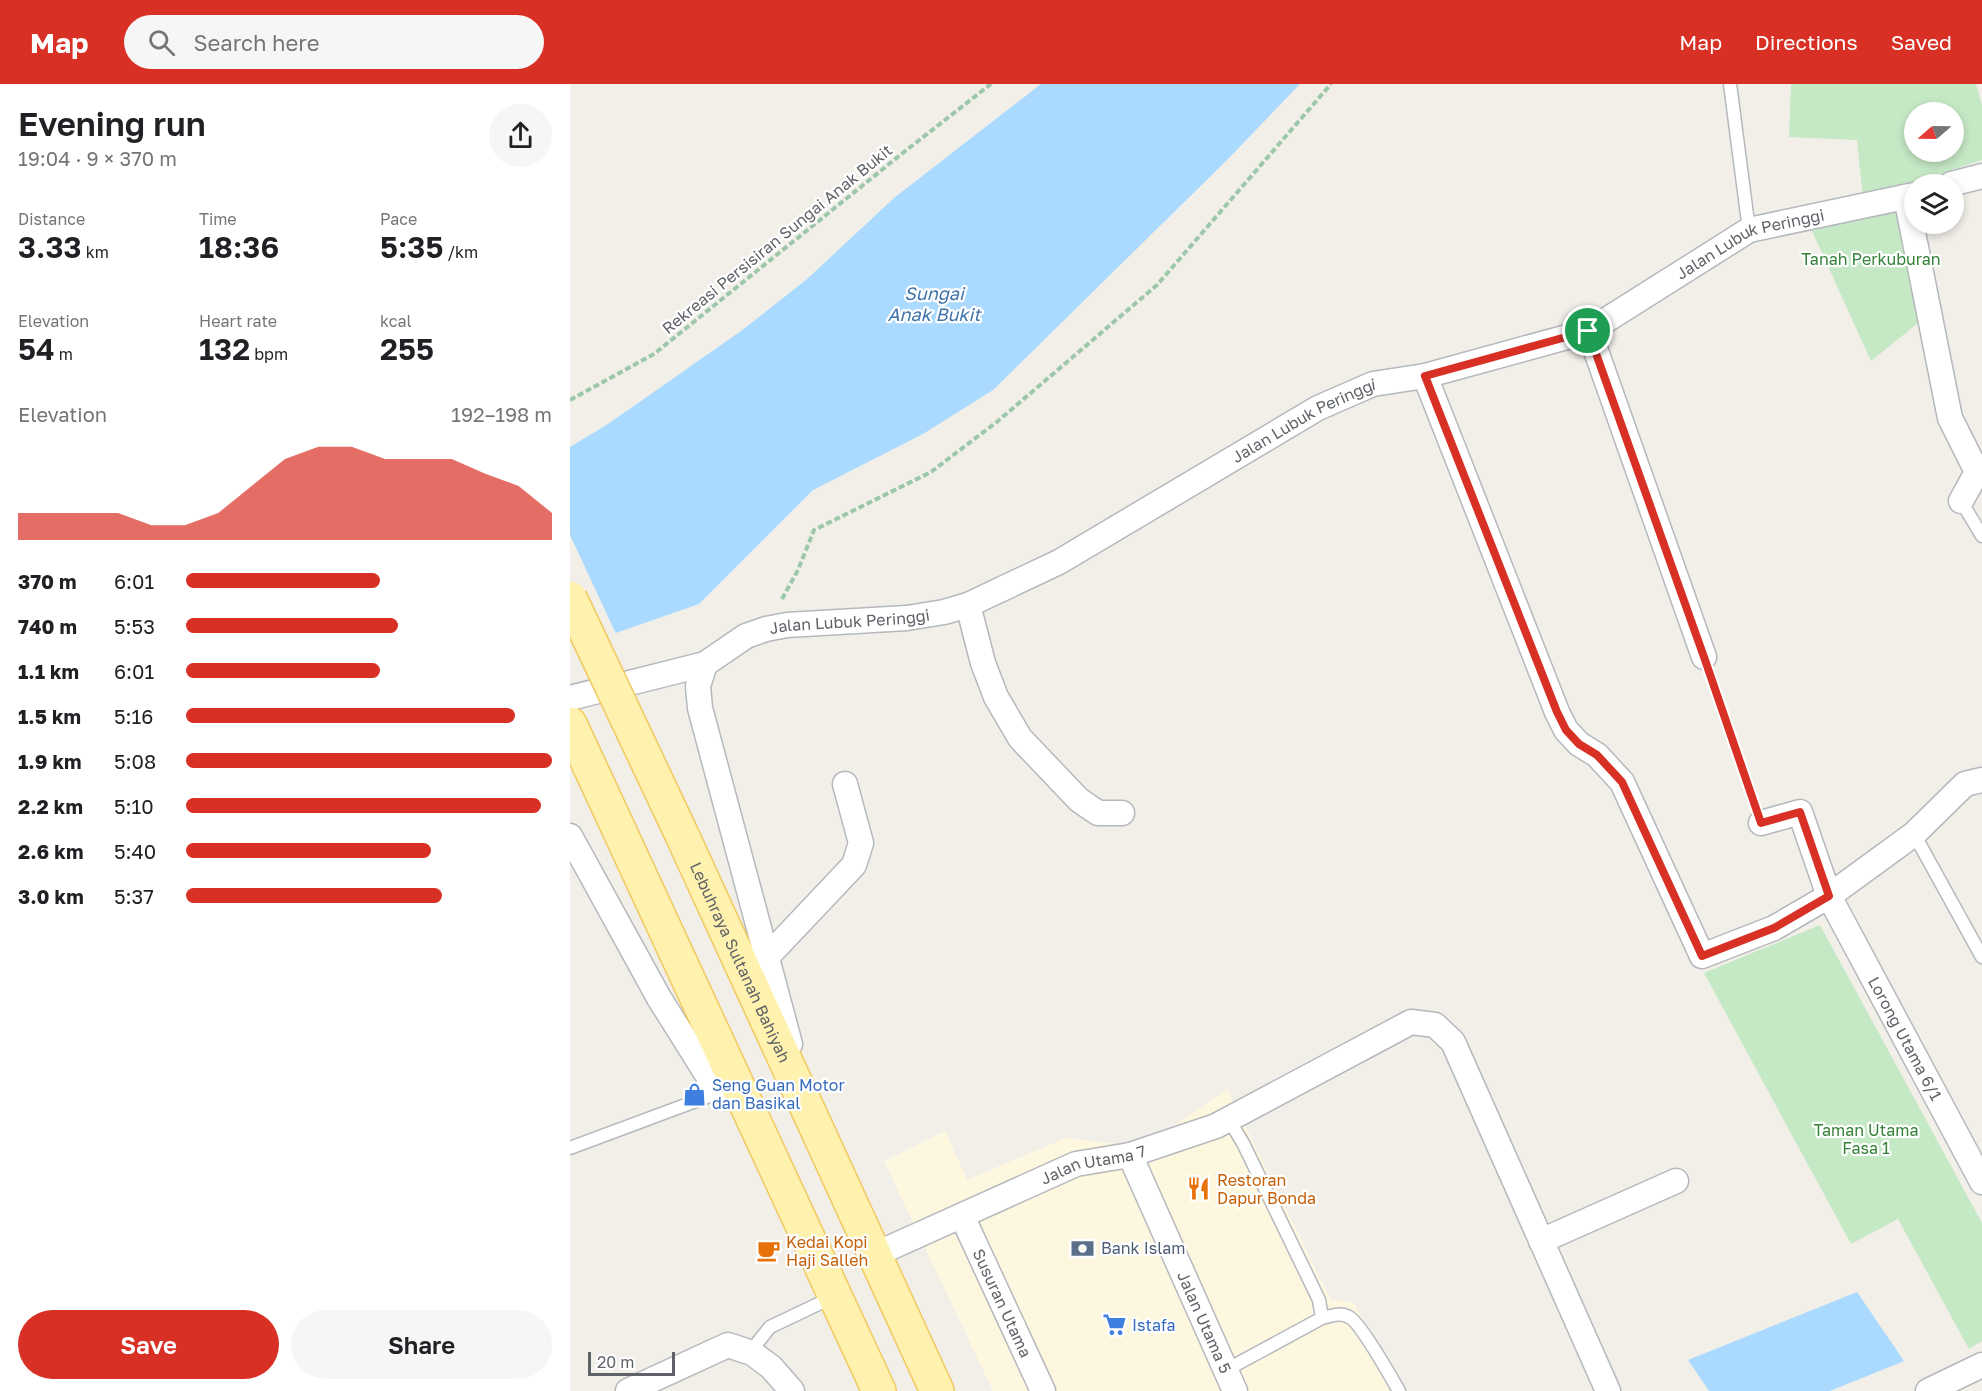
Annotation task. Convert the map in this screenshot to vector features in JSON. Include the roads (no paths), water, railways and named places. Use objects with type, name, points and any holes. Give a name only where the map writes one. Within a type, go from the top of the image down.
[{"type":"main road","name":"Lebuhraya Sultanah Bahiyah","points":[[570,598],[682,835],[937,1391]]},
{"type":"main road","points":[[570,724],[633,858],[732,1089],[836,1296],[879,1391]]},
{"type":"street","points":[[1964,181],[1982,176]]},
{"type":"street","name":"Jalan Lubuk Peringgi","points":[[705,664],[746,636],[766,629],[787,625],[907,618],[944,612],[968,605],[1059,562],[1318,408],[1373,384],[1425,376],[1588,331],[1749,230],[1904,197]]},
{"type":"street","points":[[1917,234],[1950,418],[1979,470],[1961,501]]},
{"type":"street","points":[[1588,331],[1704,657]]},
{"type":"street","points":[[1425,376],[1557,712],[1566,730],[1579,744],[1597,755],[1622,782],[1702,956],[1774,928],[1829,896],[1914,834],[1965,784],[1982,780]]},
{"type":"street","points":[[968,605],[983,663],[996,697],[1020,738],[1078,800],[1098,813],[1122,813]]},
{"type":"street","points":[[570,698],[705,664]]},
{"type":"street","points":[[705,664],[698,686],[700,708],[809,1113]]},
{"type":"street","points":[[767,957],[854,865],[861,843],[845,784]]},
{"type":"street","name":"Lorong Utama 6/1","points":[[1761,823],[1800,812],[1829,896],[1982,1182]]},
{"type":"street","points":[[570,836],[659,998],[713,1084],[732,1089]]},
{"type":"street","name":"Jalan Utama 7","points":[[874,1255],[1076,1164],[1130,1155],[1216,1126],[1411,1022],[1435,1025],[1453,1042],[1608,1391]]},
{"type":"street","name":"Jalan Utama 5","points":[[1130,1155],[1231,1380]]},
{"type":"street","points":[[1541,1240],[1676,1181]]},
{"type":"street","name":"Susuran Utama","points":[[962,1216],[1043,1391]]},
{"type":"street","points":[[628,1391],[728,1345],[752,1353],[771,1367],[792,1391]]},
{"type":"street","points":[[1935,1390],[1982,1365]]},
{"type":"lane","points":[[1730,84],[1749,230]]},
{"type":"lane","points":[[1961,501],[1982,536]]},
{"type":"lane","points":[[1914,834],[1982,957]]},
{"type":"lane","points":[[570,1148],[732,1089]]},
{"type":"lane","points":[[1229,1120],[1243,1143],[1319,1300],[1322,1318]]},
{"type":"lane","points":[[752,1353],[770,1328],[836,1296]]},
{"type":"lane","points":[[1231,1380],[1322,1318],[1338,1314],[1351,1317],[1361,1329],[1399,1391]]},
{"type":"water","name":"Sungai Anak Bukit","points":[[1041,84],[1300,84],[1226,161],[993,390],[923,434],[813,490],[699,604],[570,649],[570,447],[608,424],[741,331],[806,280],[894,198]]},
{"type":"water","points":[[1857,1292],[1904,1361],[1830,1391],[1709,1391],[1688,1360]]},
{"type":"place","name":"Seng Guan Motor dan Basikal","points":[[694,1094]]},
{"type":"place","name":"Restoran Dapur Bonda","points":[[1199,1189]]},
{"type":"place","name":"Bank Islam","points":[[1083,1248]]},
{"type":"place","name":"Kedai Kopi Haji Salleh","points":[[768,1251]]},
{"type":"place","name":"Istafa","points":[[1114,1325]]},
{"type":"park label","name":"Tanah Perkuburan","points":[[1871,259]]},
{"type":"park label","name":"Taman Utama Fasa 1","points":[[1866,1139]]}]
